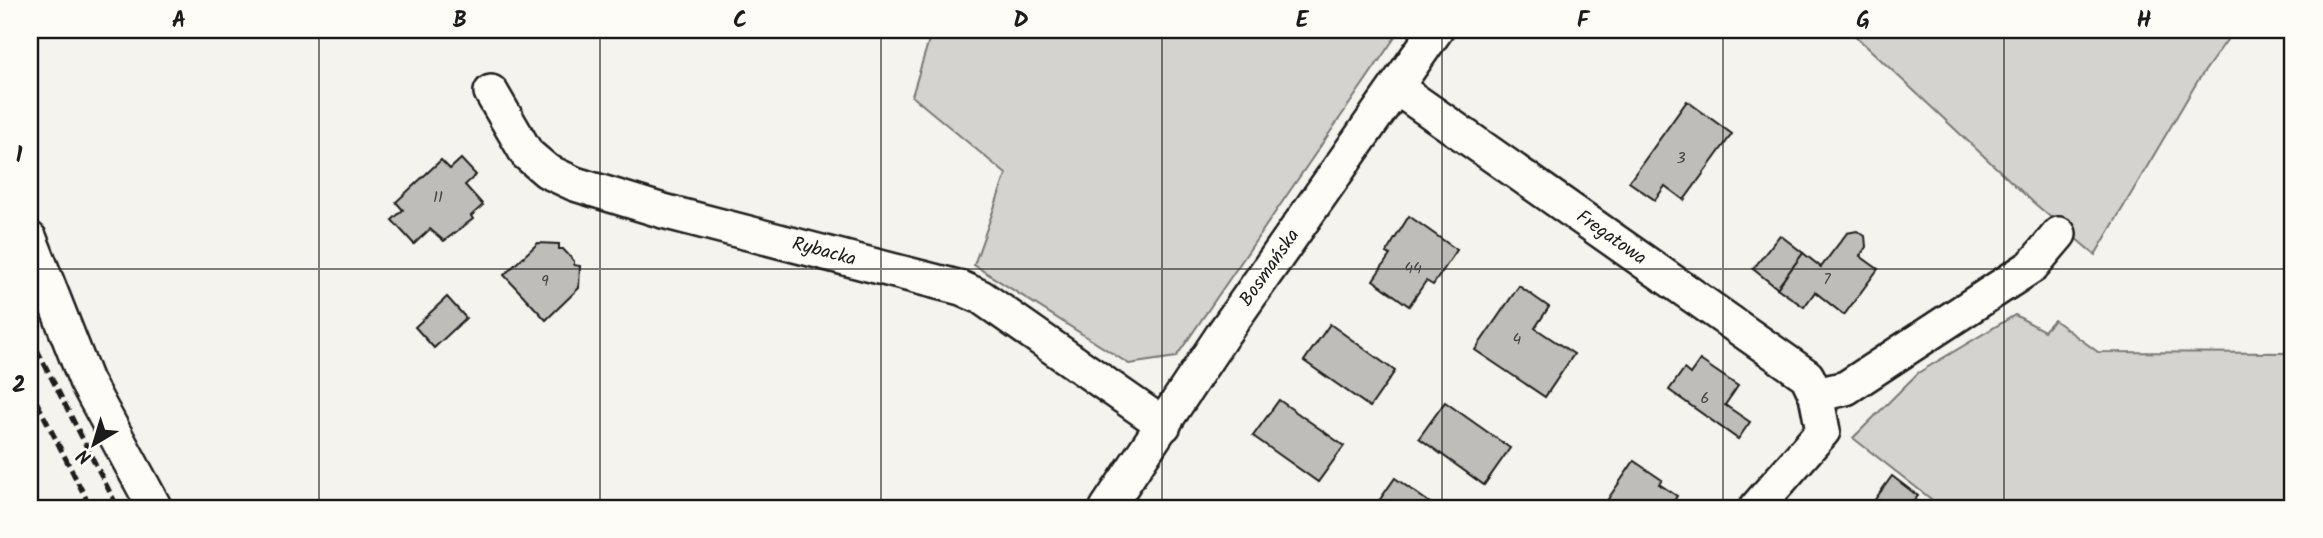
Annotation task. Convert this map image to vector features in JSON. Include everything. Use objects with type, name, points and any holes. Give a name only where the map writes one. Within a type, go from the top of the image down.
[{"type":"street","name":"Bosmańska","points":[[1107,508],[1223,334],[1436,30]]},
{"type":"street","name":"Fregatowa","points":[[1397,88],[1807,376],[1816,396],[1823,431],[1756,508]]},
{"type":"street","name":"Rybacka","points":[[491,92],[527,154],[547,171],[575,184],[663,211],[961,288],[981,297],[1164,425]]},
{"type":"street","points":[[1816,396],[1846,388],[2032,266],[2059,234]]},
{"type":"street","points":[[30,239],[86,381],[155,508]]},
{"type":"shaded area","points":[[932,30],[1400,30],[1176,357],[1129,364],[974,265],[1006,174],[912,96]]},
{"type":"shaded area","points":[[1849,30],[2234,30],[2197,82],[2095,255],[2034,203]]},
{"type":"shaded area","points":[[2015,315],[2044,331],[2054,320],[2098,352],[2293,353],[2293,508],[1926,508],[1931,499],[1853,438],[1918,373]]},
{"type":"building","points":[[1687,101],[1732,134],[1684,200],[1665,186],[1655,200],[1629,182]]},
{"type":"building","points":[[461,159],[476,175],[465,185],[483,205],[471,216],[473,219],[444,241],[430,229],[414,244],[392,220],[403,210],[396,202],[441,160],[450,169]]},
{"type":"building","points":[[1409,216],[1457,250],[1433,285],[1426,281],[1409,306],[1373,280],[1390,255],[1386,253]]},
{"type":"building","points":[[1857,231],[1865,236],[1866,247],[1860,256],[1878,269],[1844,315],[1815,292],[1804,307],[1777,288],[1803,253],[1821,267],[1847,233]]},
{"type":"building","points":[[1780,235],[1803,253],[1777,288],[1753,269]]},
{"type":"building","points":[[538,243],[559,244],[559,249],[563,249],[574,261],[574,265],[580,266],[579,288],[546,320],[504,275]]},
{"type":"building","points":[[1519,286],[1549,307],[1535,328],[1574,354],[1545,397],[1475,350]]},
{"type":"building","points":[[447,297],[466,318],[434,348],[415,327]]},
{"type":"building","points":[[1330,324],[1395,371],[1370,407],[1304,361]]},
{"type":"building","points":[[1700,360],[1738,386],[1725,405],[1750,422],[1738,439],[1669,390],[1684,369],[1690,374]]},
{"type":"building","points":[[1279,400],[1344,446],[1318,482],[1253,436]]},
{"type":"building","points":[[1445,402],[1510,448],[1484,485],[1419,438]]},
{"type":"building","points":[[1634,461],[1662,480],[1659,484],[1677,496],[1669,508],[1619,508],[1608,499]]},
{"type":"building","points":[[1892,476],[1918,496],[1908,508],[1875,508],[1871,505]]},
{"type":"building","points":[[1395,478],[1437,508],[1374,508]]},
{"type":"railway","points":[[30,336],[118,508]]},
{"type":"railway","points":[[30,389],[91,508]]}]
